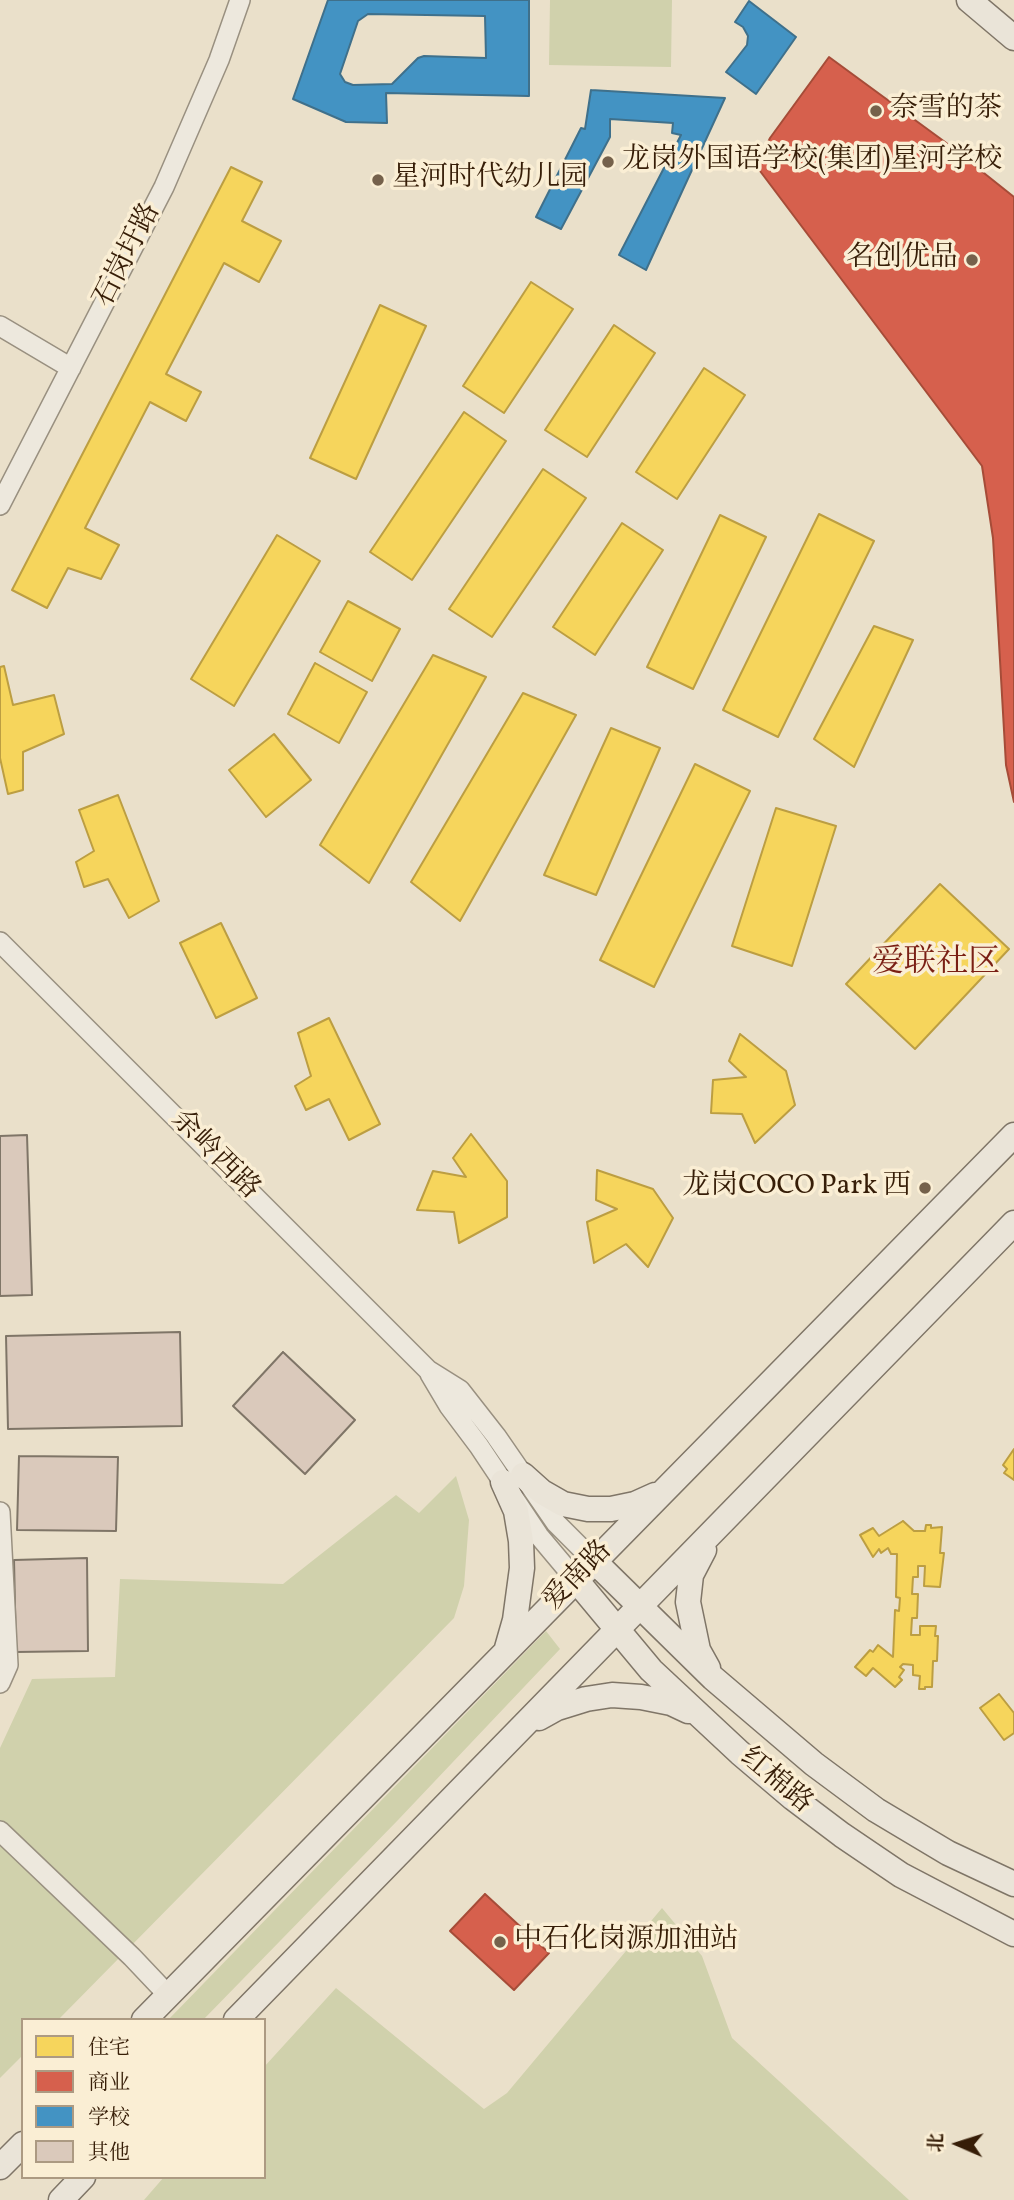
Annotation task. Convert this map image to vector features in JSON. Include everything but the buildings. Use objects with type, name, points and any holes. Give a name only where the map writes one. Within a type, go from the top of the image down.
[{"type":"main road","points":[[969,0],[1014,38]]},
{"type":"main road","name":"爱南路","points":[[146,2018],[1014,1135]]},
{"type":"main road","points":[[238,2018],[1014,1223]]},
{"type":"main road","points":[[506,1652],[515,1620],[522,1567],[513,1479],[563,1504],[587,1509],[611,1509],[635,1504],[663,1492]]},
{"type":"main road","points":[[713,1678],[698,1650],[688,1602],[691,1575],[702,1552],[722,1522]]},
{"type":"main road","name":"红棉路","points":[[594,1562],[713,1678],[814,1764],[876,1810],[948,1853],[1014,1884]]},
{"type":"main road","name":"红棉路","points":[[576,1580],[651,1670],[793,1798],[901,1875],[1014,1934]]},
{"type":"main road","points":[[523,1726],[557,1708],[612,1695],[671,1703],[701,1717]]},
{"type":"main road","points":[[0,2167],[21,2146]]},
{"type":"main road","points":[[61,2200],[81,2179]]},
{"type":"street","name":"石岗圩路","points":[[0,505],[164,187],[219,60],[240,0]]},
{"type":"street","points":[[0,326],[71,368]]},
{"type":"street","name":"余岭西路","points":[[0,942],[428,1370],[449,1406],[513,1479],[594,1562]]},
{"type":"street","name":"余岭西路","points":[[513,1479],[539,1536],[576,1580]]},
{"type":"street","points":[[0,1512],[8,1665],[0,1683]]},
{"type":"street","points":[[0,1831],[132,1957],[168,1996]]},
{"type":"green space","points":[[550,0],[672,0],[671,67],[549,65]]},
{"type":"green space","points":[[456,1476],[469,1520],[464,1586],[454,1618],[60,2018],[21,2018],[21,2057],[0,2078],[0,1748],[32,1679],[115,1677],[120,1579],[283,1584],[396,1495],[419,1513]]},
{"type":"green space","points":[[546,1631],[560,1649],[398,1820],[205,2018],[170,2018]]},
{"type":"green space","points":[[662,1908],[702,1956],[732,2038],[909,2200],[144,2200],[162,2179],[266,2179],[266,2065],[336,1988],[484,2109],[507,2093]]},
{"type":"place","name":"奈雪的茶","points":[[876,111]]},
{"type":"place","name":"龙岗外国语学校(集团)星河学校","points":[[608,162]]},
{"type":"place","name":"星河时代幼儿园","points":[[378,180]]},
{"type":"place","name":"名创优品","points":[[972,260]]},
{"type":"place","name":"龙岗COCO Park 西","points":[[925,1188]]},
{"type":"place","name":"中石化岗源加油站","points":[[500,1942]]},
{"type":"district","name":"爱联社区","points":[[936,965]]}]
